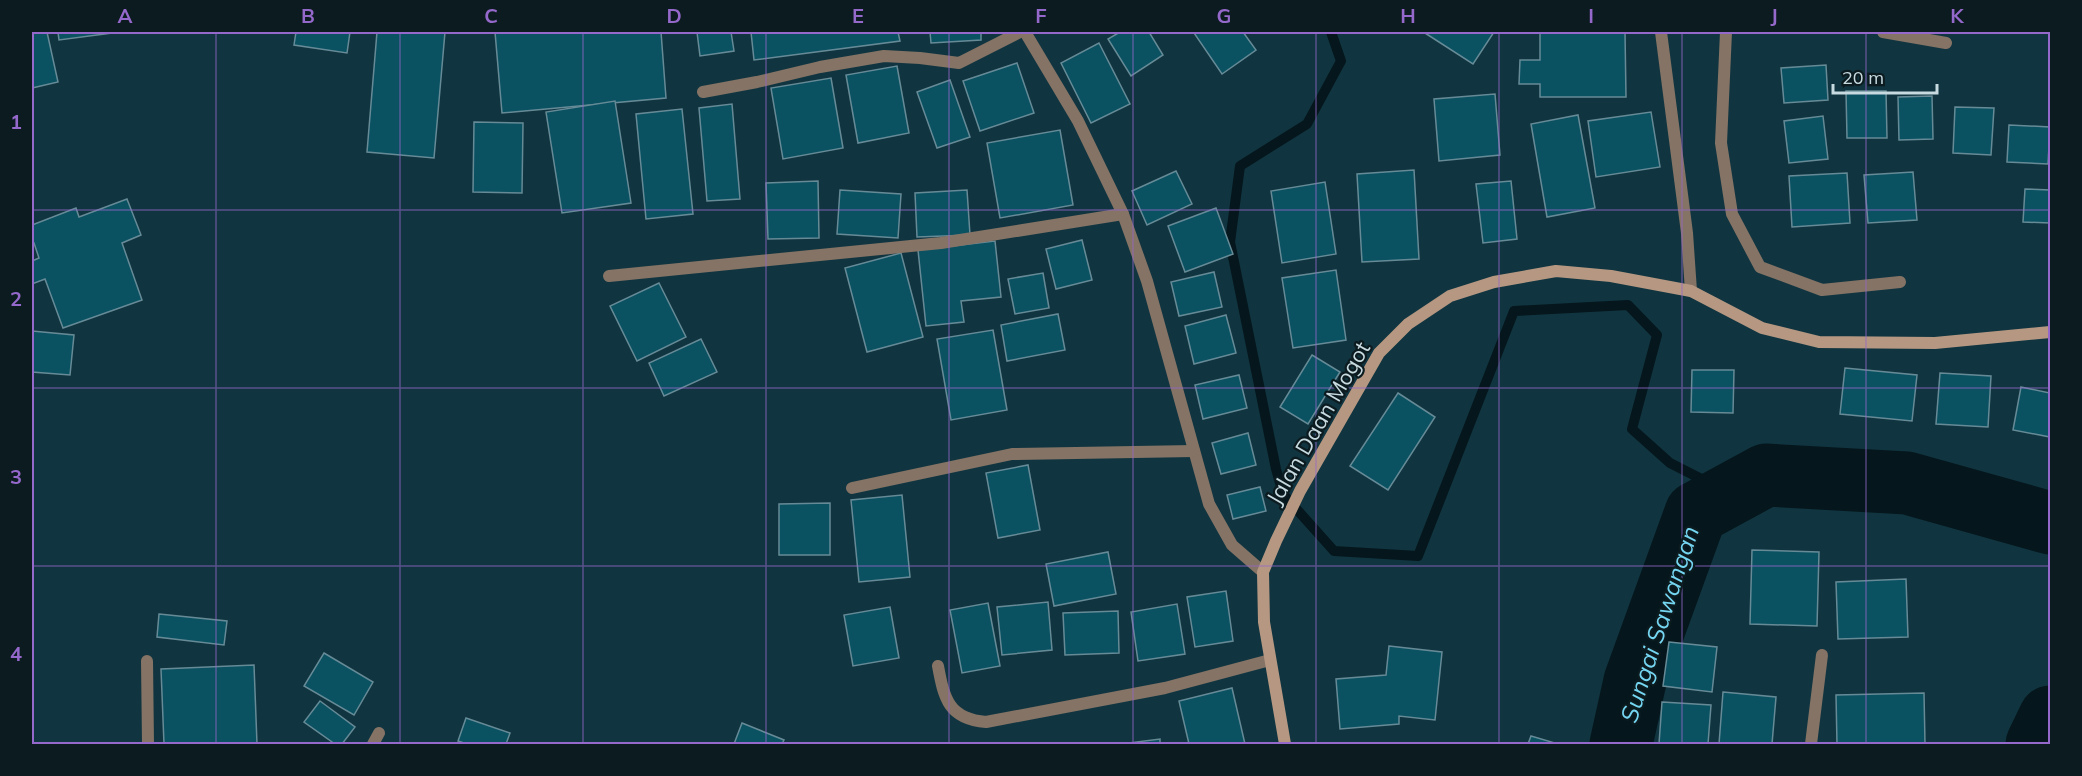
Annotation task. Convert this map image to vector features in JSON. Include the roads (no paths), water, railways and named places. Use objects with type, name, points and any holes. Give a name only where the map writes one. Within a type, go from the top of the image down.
[{"type":"main road","name":"Jalan Daan Mogot","points":[[1285,744],[1264,622],[1263,572],[1300,491],[1379,353],[1408,324],[1450,297],[1494,282],[1556,271],[1611,276],[1691,291],[1762,327],[1819,342],[1935,343],[2050,332]]},
{"type":"street","points":[[703,92],[884,56],[959,63],[1020,32]]},
{"type":"street","points":[[1025,32],[1078,121],[1123,214],[1147,281],[1209,504],[1232,545],[1263,572]]},
{"type":"street","points":[[1661,32],[1687,233],[1691,291]]},
{"type":"street","points":[[1726,32],[1721,143],[1731,214],[1760,267],[1822,290],[1900,282]]},
{"type":"street","points":[[1883,32],[1946,43]]},
{"type":"street","points":[[609,276],[941,243],[1123,214]]},
{"type":"street","points":[[852,488],[1012,454],[1194,451]]},
{"type":"street","points":[[1811,744],[1822,655]]},
{"type":"street","points":[[938,666],[942,690],[959,715],[969,720],[986,722],[1165,688],[1270,660]]},
{"type":"street","points":[[147,661],[148,744]]},
{"type":"waterway","points":[[1331,32],[1341,61],[1307,124],[1240,166],[1230,242],[1283,494],[1334,551],[1418,556],[1514,311],[1628,305],[1657,335],[1632,429],[1670,463],[1731,494]]},
{"type":"waterway","name":"Sungai Sawangan","points":[[1621,744],[1635,681],[1696,513],[1766,475],[1907,483],[2050,523]]},
{"type":"waterway","name":"Sungai Sawangan","points":[[2037,744],[2050,717]]}]
